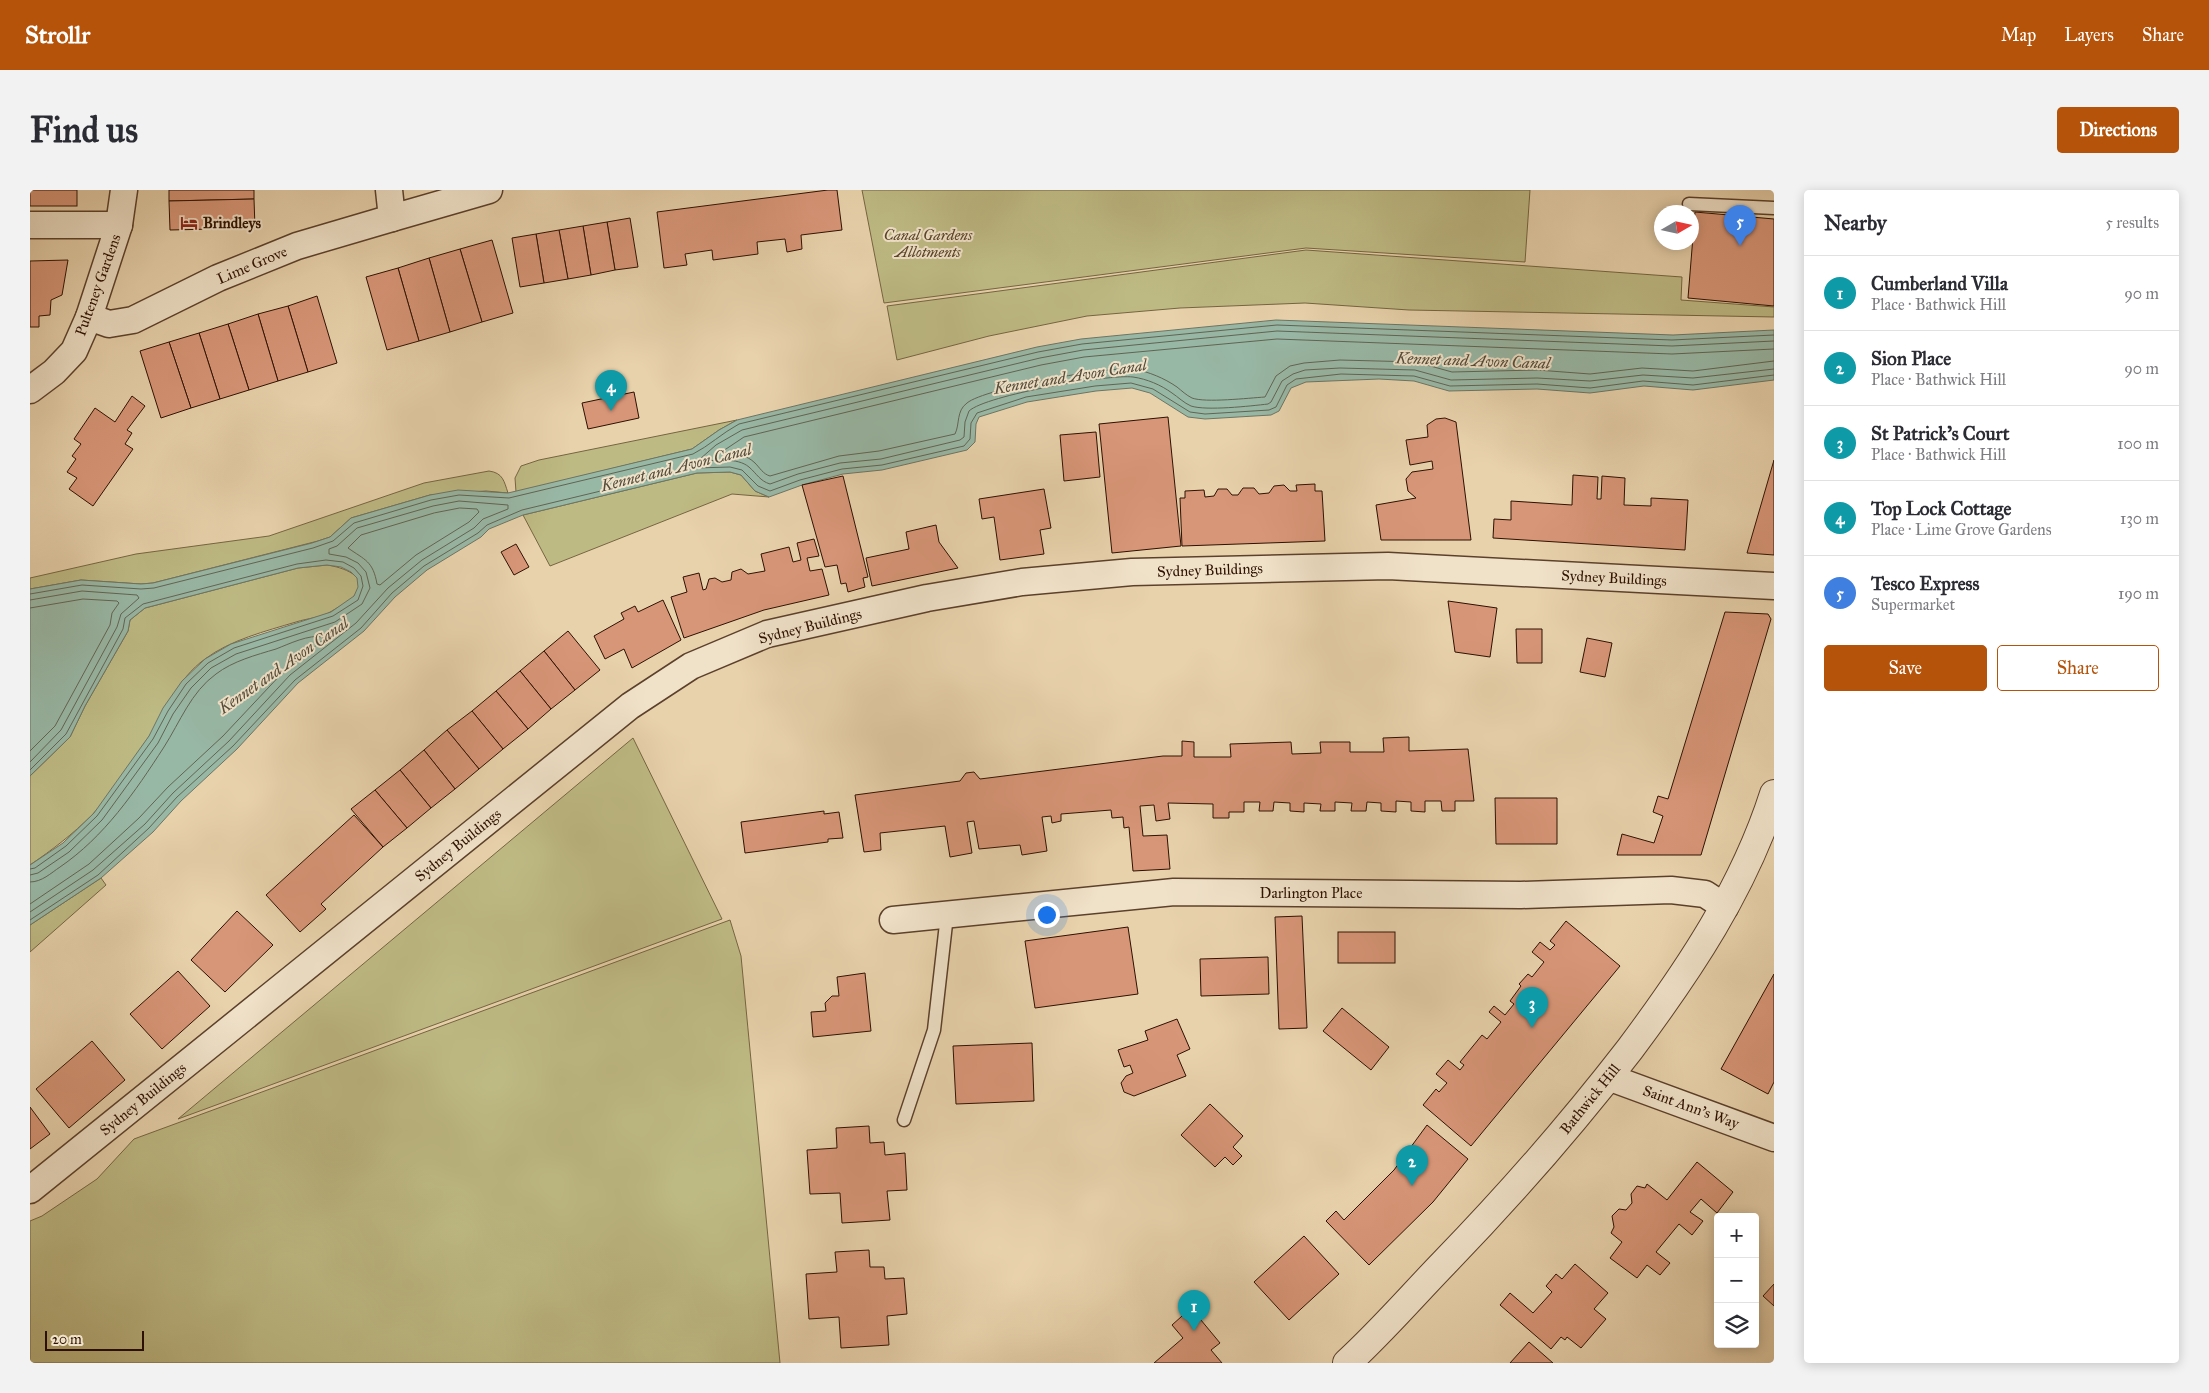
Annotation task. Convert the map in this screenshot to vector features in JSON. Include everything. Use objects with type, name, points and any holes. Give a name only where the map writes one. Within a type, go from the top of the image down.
[{"type":"street","name":"Pulteney Gardens","points":[[30,390],[54,372],[74,351],[89,317],[119,225],[124,190]]},
{"type":"street","points":[[389,190],[392,218]]},
{"type":"street","name":"Lime Grove","points":[[89,317],[109,324],[133,320],[218,278],[297,246],[489,190]]},
{"type":"street","points":[[30,225],[119,225]]},
{"type":"street","name":"Sydney Buildings","points":[[30,1190],[630,706],[692,666],[767,634],[927,598],[1022,582],[1132,572],[1388,566],[1774,586]]},
{"type":"street","name":"Bathwick Hill","points":[[1347,1363],[1506,1200],[1608,1077],[1662,1006],[1725,907],[1763,828],[1774,794]]},
{"type":"street","name":"Darlington Place","points":[[894,920],[1174,892],[1521,895],[1671,890],[1705,894],[1725,907]]},
{"type":"street","name":"Saint Ann's Way","points":[[1608,1077],[1774,1138]]},
{"type":"lane","points":[[1689,204],[1774,208]]},
{"type":"lane","points":[[904,1120],[934,1030],[947,914]]},
{"type":"green space","name":"Canal Gardens Allotments","points":[[862,190],[1530,190],[1525,262],[1306,248],[884,303]]},
{"type":"green space","points":[[1306,250],[1682,277],[1681,300],[1774,307],[1774,317],[1409,310],[1305,303],[1180,308],[1087,316],[989,336],[897,360],[887,306]]},
{"type":"green space","points":[[737,420],[692,449],[516,492],[515,478],[521,466],[539,460]]},
{"type":"green space","points":[[489,471],[500,476],[508,493],[486,491],[430,495],[351,518],[330,537],[318,541],[153,583],[81,580],[30,589],[30,578],[136,554],[269,536],[424,483]]},
{"type":"green space","points":[[730,472],[741,475],[755,491],[769,497],[732,494],[550,566],[523,515],[697,473]]},
{"type":"green space","points":[[327,565],[346,570],[357,578],[359,589],[352,598],[323,615],[237,641],[215,652],[195,667],[179,686],[148,738],[99,807],[70,835],[30,865],[30,776],[70,737],[85,706],[128,631],[130,620],[145,608],[298,568]]},
{"type":"green space","points":[[633,738],[722,919],[178,1119]]},
{"type":"green space","points":[[101,878],[106,885],[30,952],[30,925]]},
{"type":"green space","points":[[730,920],[741,956],[780,1363],[30,1363],[30,1221],[42,1216],[97,1179],[134,1139]]},
{"type":"water","name":"Kennet and Avon Canal","points":[[1276,320],[1673,335],[1774,330],[1774,380],[1693,390],[1644,386],[1590,393],[1537,389],[1449,391],[1414,381],[1379,379],[1306,382],[1291,388],[1279,411],[1271,415],[1205,419],[1188,417],[1150,393],[1132,388],[1096,391],[1027,402],[979,417],[976,424],[975,442],[967,450],[882,470],[843,474],[802,485],[769,497],[755,491],[741,475],[730,472],[697,473],[523,515],[489,529],[481,537],[427,570],[395,597],[364,631],[298,683],[237,749],[181,801],[153,832],[101,878],[30,925],[30,865],[63,843],[94,813],[149,736],[163,708],[182,681],[205,659],[231,644],[331,612],[354,596],[358,587],[357,578],[351,572],[341,567],[327,565],[298,568],[145,608],[130,620],[128,631],[85,706],[70,737],[30,776],[30,589],[81,580],[153,583],[312,543],[330,537],[351,518],[430,495],[458,490],[508,493],[692,449],[737,420],[1037,347],[1081,339]]},
{"type":"building","points":[[30,190],[77,190],[77,206],[30,206]]},
{"type":"building","points":[[169,190],[254,190],[254,199],[169,201]]},
{"type":"building","points":[[837,190],[842,230],[801,235],[802,249],[787,252],[785,239],[757,242],[758,254],[713,260],[712,250],[685,254],[687,265],[664,268],[657,212]]},
{"type":"building","points":[[254,199],[255,228],[170,230],[169,201]]},
{"type":"building","points":[[1699,212],[1774,219],[1774,306],[1688,298],[1692,250],[1699,250]]},
{"type":"building","points":[[630,218],[638,267],[615,270],[607,222]]},
{"type":"building","points":[[607,222],[615,270],[591,275],[583,226]]},
{"type":"building","points":[[583,226],[591,275],[568,279],[559,230]]},
{"type":"building","points":[[559,230],[568,279],[544,283],[536,234]]},
{"type":"building","points":[[536,234],[544,283],[520,287],[512,238]]},
{"type":"building","points":[[492,240],[513,313],[482,322],[460,249]]},
{"type":"building","points":[[460,249],[482,322],[450,332],[429,258]]},
{"type":"building","points":[[429,258],[450,332],[419,341],[398,268]]},
{"type":"building","points":[[68,260],[62,295],[51,300],[50,315],[39,316],[39,327],[30,327],[30,261]]},
{"type":"building","points":[[398,268],[419,341],[387,350],[366,277]]},
{"type":"building","points":[[317,296],[337,363],[308,372],[288,306]]},
{"type":"building","points":[[288,306],[308,372],[278,381],[258,314]]},
{"type":"building","points":[[258,314],[278,381],[249,390],[228,324]]},
{"type":"building","points":[[228,324],[249,390],[220,399],[199,333]]},
{"type":"building","points":[[199,333],[220,399],[191,408],[169,342]]},
{"type":"building","points":[[169,342],[191,408],[161,418],[140,351]]},
{"type":"building","points":[[634,392],[639,418],[588,429],[582,403]]},
{"type":"building","points":[[132,396],[145,406],[127,430],[132,433],[125,444],[133,449],[93,506],[69,489],[77,478],[67,472],[76,459],[72,456],[81,444],[74,439],[95,408],[115,422]]},
{"type":"building","points":[[1168,417],[1181,546],[1112,553],[1099,424]]},
{"type":"building","points":[[1445,418],[1456,422],[1471,540],[1381,540],[1376,505],[1416,498],[1408,491],[1406,479],[1412,472],[1433,469],[1432,461],[1410,465],[1406,440],[1428,437],[1427,425],[1436,419]]},
{"type":"building","points":[[1096,432],[1100,477],[1064,481],[1060,435]]},
{"type":"building","points":[[1774,460],[1774,555],[1747,553]]},
{"type":"building","points":[[1573,475],[1598,477],[1597,499],[1601,499],[1602,476],[1625,478],[1624,505],[1651,506],[1651,498],[1688,500],[1685,550],[1493,538],[1494,519],[1511,520],[1511,501],[1572,505]]},
{"type":"building","points":[[843,476],[868,577],[863,578],[865,587],[848,592],[846,583],[841,584],[837,565],[825,567],[802,485]]},
{"type":"building","points":[[1315,484],[1315,491],[1322,491],[1325,541],[1182,546],[1180,498],[1185,498],[1185,491],[1204,490],[1205,497],[1214,496],[1218,489],[1227,489],[1232,495],[1238,495],[1243,488],[1254,488],[1259,494],[1269,493],[1274,486],[1284,485],[1290,491],[1297,491],[1296,485]]},
{"type":"building","points":[[1044,489],[1051,528],[1040,530],[1044,554],[1000,560],[994,517],[982,519],[979,499]]},
{"type":"building","points":[[936,525],[939,542],[958,568],[872,586],[866,558],[909,549],[906,532]]},
{"type":"building","points":[[814,539],[819,556],[807,558],[810,571],[822,569],[829,595],[764,610],[684,638],[671,597],[687,592],[683,577],[699,573],[703,590],[706,589],[709,579],[715,578],[722,582],[731,580],[732,572],[741,569],[748,574],[765,571],[761,554],[789,547],[793,562],[801,560],[797,543]]},
{"type":"building","points":[[516,544],[529,567],[514,575],[501,552]]},
{"type":"building","points":[[663,600],[681,640],[632,668],[624,649],[605,659],[594,636],[624,619],[621,613],[635,606],[638,612]]},
{"type":"building","points":[[1448,601],[1497,608],[1490,657],[1455,652]]},
{"type":"building","points":[[1725,612],[1768,614],[1771,619],[1701,855],[1617,855],[1622,834],[1654,843],[1663,816],[1653,812],[1658,796],[1668,799]]},
{"type":"building","points":[[1516,629],[1542,629],[1542,663],[1517,663]]},
{"type":"building","points":[[568,631],[600,670],[575,690],[544,651]]},
{"type":"building","points":[[1587,638],[1612,643],[1605,677],[1580,672]]},
{"type":"building","points":[[544,651],[575,690],[551,709],[520,671]]},
{"type":"building","points":[[520,671],[551,709],[528,729],[496,691]]},
{"type":"building","points":[[496,691],[528,729],[503,749],[472,711]]},
{"type":"building","points":[[472,711],[503,749],[479,769],[447,730]]},
{"type":"building","points":[[447,730],[479,769],[455,789],[424,750]]},
{"type":"building","points":[[1409,737],[1409,751],[1468,749],[1474,801],[1455,801],[1455,811],[1442,811],[1441,801],[1425,801],[1425,812],[1411,811],[1411,802],[1396,801],[1396,812],[1381,811],[1381,803],[1367,802],[1366,811],[1351,811],[1352,803],[1335,802],[1335,811],[1320,811],[1321,804],[1304,803],[1304,812],[1290,811],[1290,803],[1274,802],[1273,811],[1259,811],[1260,802],[1244,802],[1244,812],[1229,812],[1229,818],[1213,818],[1213,804],[1168,803],[1170,819],[1156,821],[1154,805],[1140,806],[1143,836],[1167,835],[1170,869],[1133,871],[1129,827],[1124,828],[1123,817],[1112,818],[1111,810],[1061,814],[1061,821],[1052,823],[1051,816],[1042,817],[1047,851],[1022,855],[1020,845],[979,849],[974,821],[967,822],[972,853],[950,857],[945,826],[880,833],[881,850],[864,852],[855,795],[960,781],[966,773],[974,772],[980,779],[1163,756],[1182,756],[1182,741],[1194,742],[1194,757],[1231,757],[1230,744],[1291,742],[1292,754],[1321,753],[1320,742],[1350,742],[1350,752],[1384,752],[1383,738]]},
{"type":"building","points":[[424,750],[455,789],[431,808],[400,770]]},
{"type":"building","points":[[400,770],[431,808],[407,828],[375,790]]},
{"type":"building","points":[[375,790],[407,828],[383,847],[351,809]]},
{"type":"building","points":[[1495,798],[1557,798],[1557,844],[1496,844]]},
{"type":"building","points":[[824,811],[824,814],[839,812],[843,838],[828,839],[828,842],[745,853],[741,822]]},
{"type":"building","points":[[354,815],[383,847],[321,904],[326,909],[300,932],[266,895]]},
{"type":"building","points":[[237,911],[273,945],[225,992],[191,960]]},
{"type":"building","points":[[1302,916],[1307,1028],[1279,1029],[1275,917]]},
{"type":"building","points":[[1566,921],[1620,966],[1471,1146],[1423,1105],[1436,1089],[1439,1092],[1447,1083],[1436,1074],[1448,1060],[1460,1070],[1464,1065],[1460,1062],[1482,1035],[1487,1039],[1501,1022],[1489,1012],[1494,1006],[1505,1015],[1514,1004],[1510,1001],[1521,986],[1519,984],[1528,974],[1532,977],[1544,962],[1532,952],[1540,942],[1550,950],[1555,945],[1550,941]]},
{"type":"building","points":[[1128,927],[1138,994],[1035,1008],[1025,941]]},
{"type":"building","points":[[1338,932],[1395,932],[1395,963],[1338,963]]},
{"type":"building","points":[[1268,957],[1269,994],[1201,996],[1200,959]]},
{"type":"building","points":[[178,971],[210,1006],[162,1049],[130,1014]]},
{"type":"building","points":[[865,973],[871,1031],[813,1037],[811,1012],[826,1011],[825,1003],[832,996],[839,996],[837,977]]},
{"type":"building","points":[[1774,974],[1774,1082],[1768,1094],[1721,1069]]},
{"type":"building","points":[[1342,1008],[1389,1047],[1371,1070],[1323,1031]]},
{"type":"building","points":[[1177,1019],[1190,1049],[1177,1055],[1186,1076],[1134,1096],[1124,1092],[1121,1083],[1126,1076],[1133,1073],[1130,1065],[1124,1067],[1118,1050],[1148,1040],[1145,1031]]},
{"type":"building","points":[[92,1041],[125,1080],[69,1128],[36,1089]]},
{"type":"building","points":[[1032,1043],[1034,1101],[956,1104],[953,1046]]},
{"type":"building","points":[[1210,1104],[1243,1136],[1233,1147],[1242,1156],[1233,1165],[1225,1157],[1215,1167],[1181,1135]]},
{"type":"building","points":[[30,1107],[50,1134],[30,1149]]},
{"type":"building","points":[[1427,1125],[1468,1159],[1433,1202],[1369,1265],[1326,1221],[1336,1211],[1344,1220],[1394,1170]]},
{"type":"building","points":[[869,1126],[870,1143],[884,1142],[885,1155],[905,1153],[907,1190],[887,1191],[890,1220],[842,1223],[840,1193],[810,1194],[807,1150],[837,1148],[836,1128]]},
{"type":"building","points":[[1697,1162],[1733,1192],[1717,1213],[1701,1199],[1690,1212],[1703,1221],[1692,1235],[1679,1224],[1656,1252],[1670,1263],[1660,1275],[1647,1265],[1637,1278],[1610,1258],[1622,1242],[1611,1233],[1614,1227],[1612,1216],[1619,1209],[1626,1210],[1632,1203],[1631,1194],[1637,1186],[1645,1188],[1647,1184],[1667,1200]]},
{"type":"building","points":[[1304,1236],[1339,1274],[1289,1320],[1254,1282]]},
{"type":"building","points":[[869,1250],[870,1267],[884,1267],[885,1279],[904,1278],[907,1314],[887,1316],[889,1345],[841,1348],[839,1317],[809,1319],[806,1274],[837,1272],[835,1252]]},
{"type":"building","points":[[1575,1264],[1608,1293],[1594,1309],[1606,1319],[1581,1348],[1567,1337],[1565,1340],[1561,1337],[1551,1349],[1500,1305],[1510,1293],[1533,1313],[1552,1292],[1546,1286],[1556,1274],[1562,1279]]},
{"type":"building","points":[[1774,1284],[1774,1306],[1763,1296]]},
{"type":"building","points":[[1191,1308],[1220,1343],[1211,1350],[1222,1363],[1154,1363],[1183,1338],[1172,1325]]},
{"type":"building","points":[[1529,1342],[1553,1363],[1510,1363]]},
{"type":"place","name":"Brindleys","points":[[189,223]]},
{"type":"place","name":"Tesco Express","points":[[1740,246]]},
{"type":"place","name":"Top Lock Cottage","points":[[611,411]]},
{"type":"place","name":"St Patrick's Court","points":[[1532,1028]]},
{"type":"place","name":"Sion Place","points":[[1412,1186]]},
{"type":"place","name":"Cumberland Villa","points":[[1194,1331]]}]
